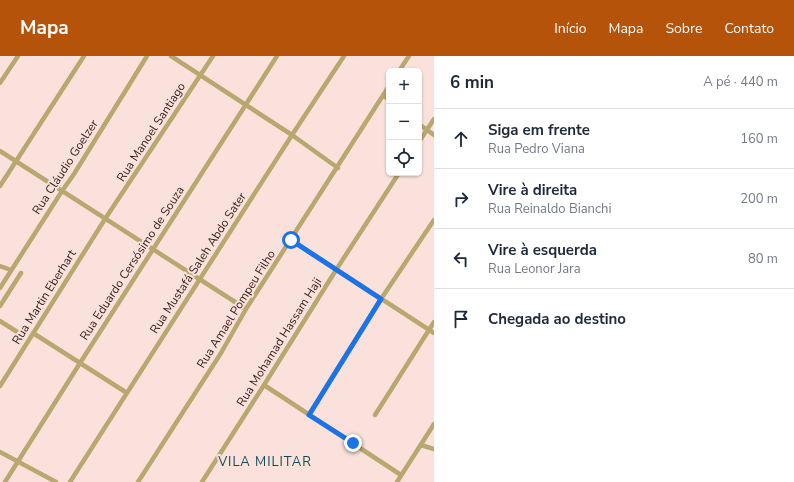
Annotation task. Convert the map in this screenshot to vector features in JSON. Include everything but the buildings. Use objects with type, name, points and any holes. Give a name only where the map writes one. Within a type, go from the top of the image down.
[{"type":"street","points":[[0,83],[18,56]]},
{"type":"street","points":[[0,186],[84,56]]},
{"type":"street","name":"Rua Cláudio Goelzer","points":[[0,288],[74,174],[146,56]]},
{"type":"street","points":[[171,56],[292,135],[338,168]]},
{"type":"street","name":"Rua Manoel Santiago","points":[[105,220],[213,56]]},
{"type":"street","name":"Rua Eduardo Cersósimo de Souza","points":[[5,482],[277,56]]},
{"type":"street","name":"Rua Mustafá Saleh Abdo Sater","points":[[70,482],[344,56]]},
{"type":"street","points":[[401,68],[409,56]]},
{"type":"street","name":"Rua Amael Pompeu Filho","points":[[138,482],[221,353],[246,309],[338,168],[386,91]]},
{"type":"street","points":[[420,140],[434,119]]},
{"type":"street","points":[[422,127],[434,135]]},
{"type":"street","points":[[0,151],[105,220],[246,309]]},
{"type":"street","name":"Rua Mohamad Hassam Haji","points":[[202,482],[397,176]]},
{"type":"street","name":"Rua Martin Eberhart","points":[[0,386],[105,220]]},
{"type":"street","points":[[309,415],[381,299],[434,220]]},
{"type":"street","points":[[291,240],[434,333]]},
{"type":"street","points":[[0,266],[11,270]]},
{"type":"street","points":[[0,306],[21,273]]},
{"type":"street","points":[[0,321],[22,335]]},
{"type":"street","points":[[376,415],[434,322]]},
{"type":"street","points":[[33,333],[127,392]]},
{"type":"street","points":[[264,386],[402,475]]},
{"type":"street","points":[[397,482],[434,424]]},
{"type":"street","points":[[421,445],[434,449]]},
{"type":"street","points":[[0,452],[56,482]]},
{"type":"district","name":"VILA MILITAR","points":[[265,462]]},
{"type":"route","points":[[291,240],[381,299],[309,415],[353,443]]}]
